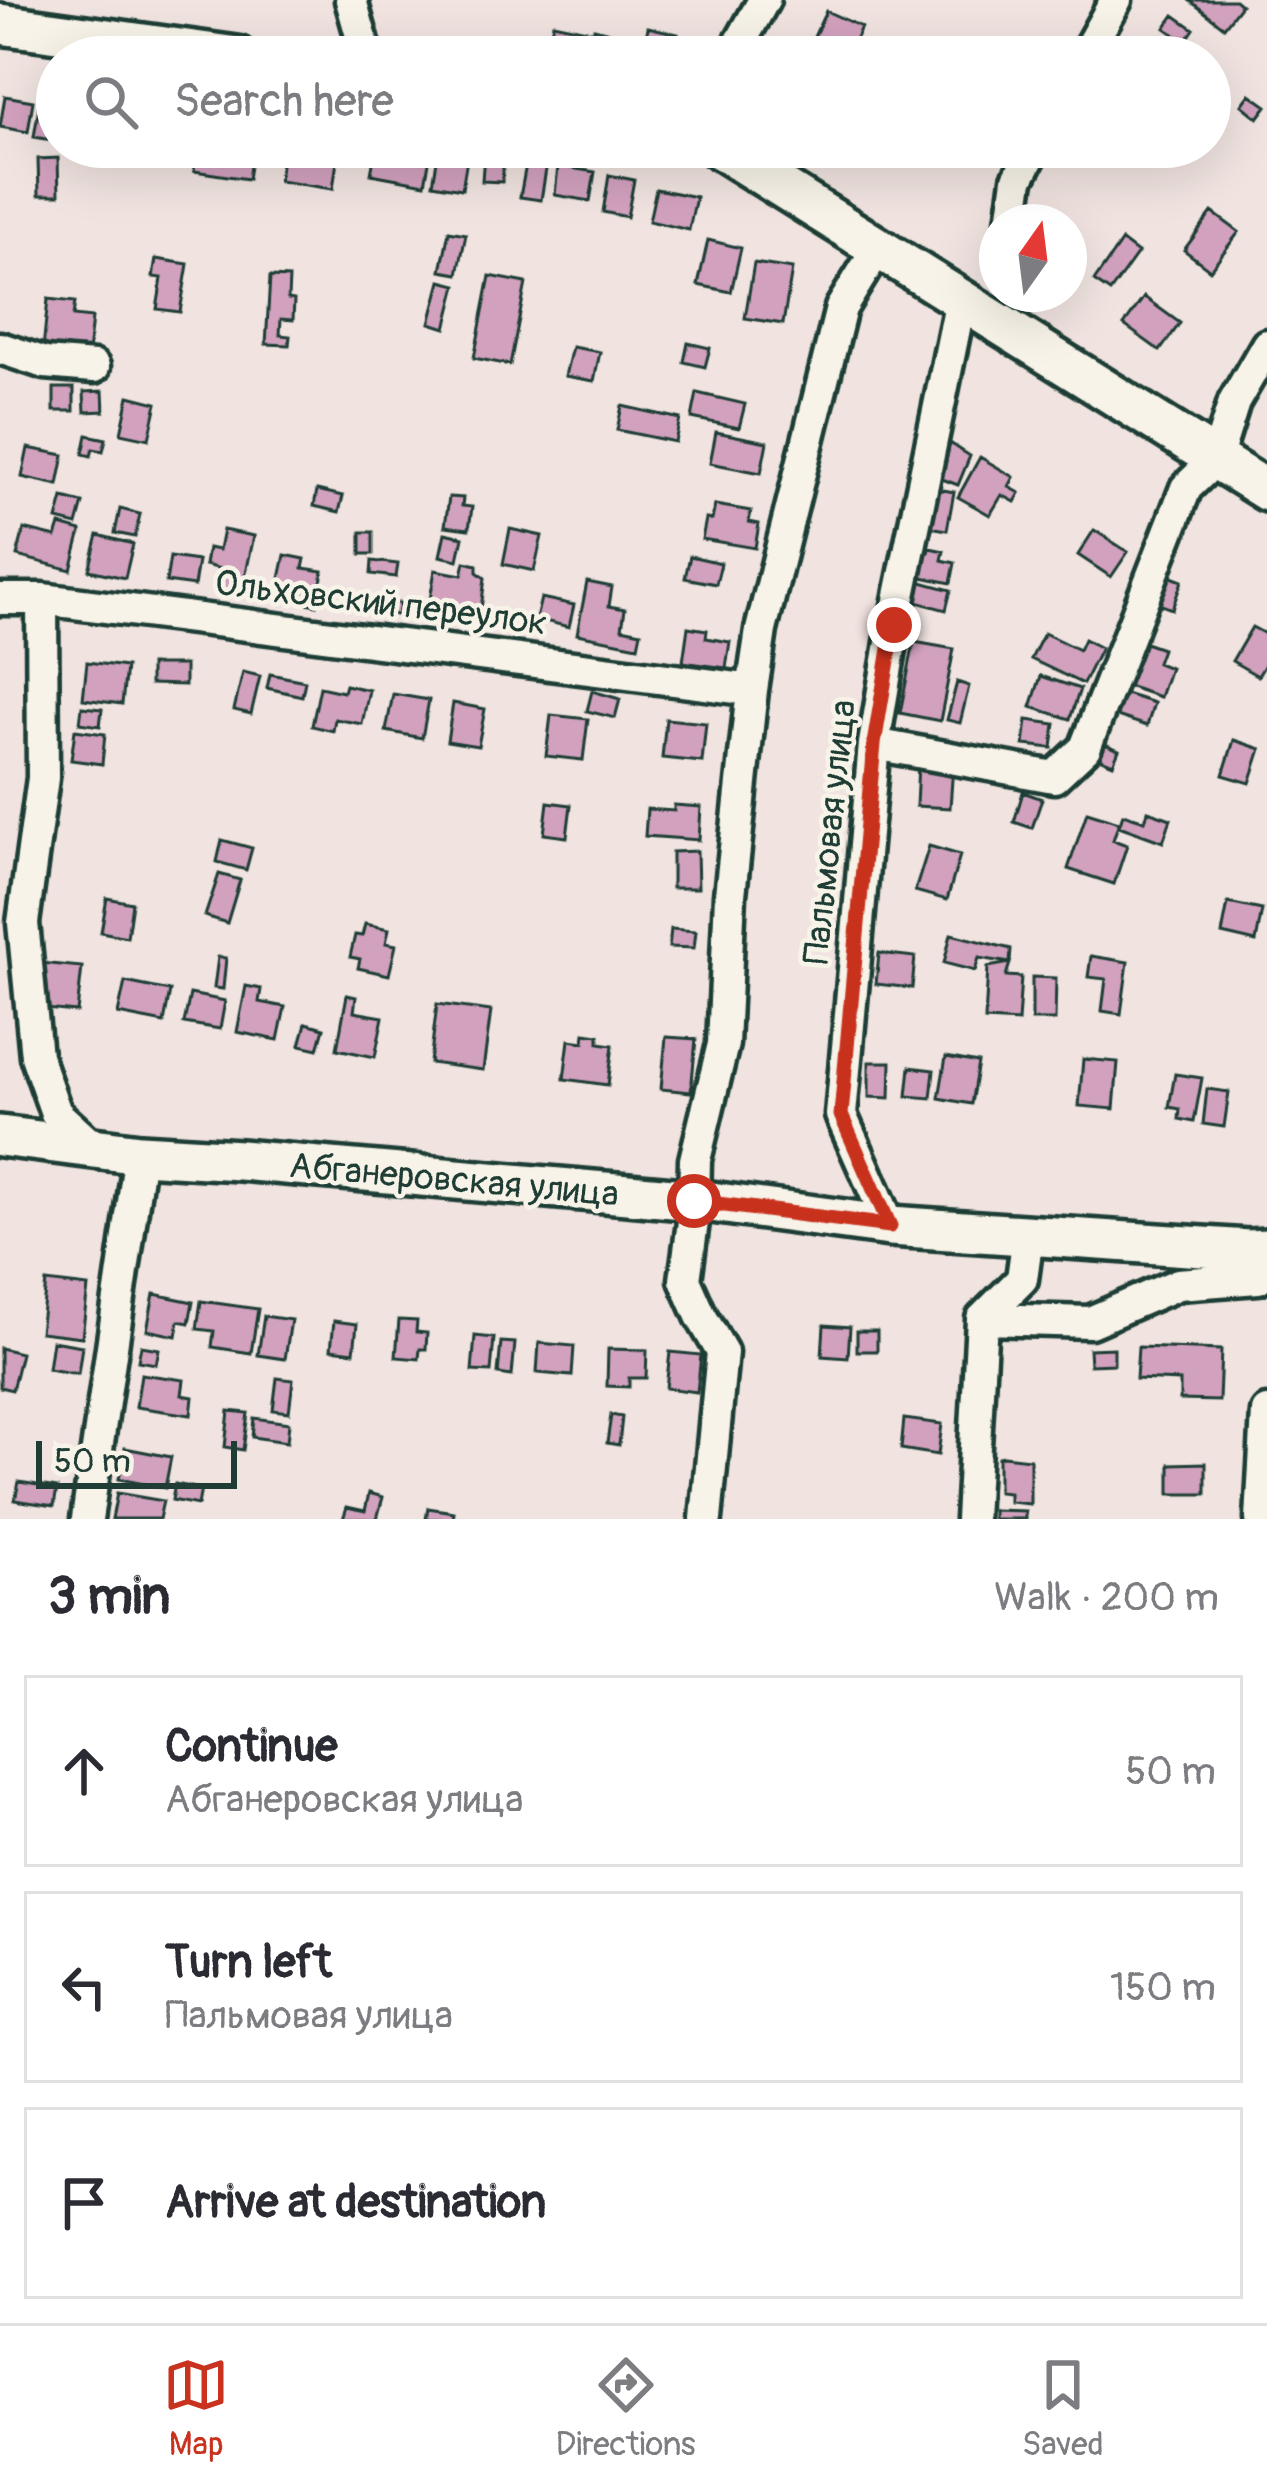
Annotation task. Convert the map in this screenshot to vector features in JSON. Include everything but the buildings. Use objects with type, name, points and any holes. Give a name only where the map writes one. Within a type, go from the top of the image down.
[{"type":"street","points":[[350,0],[361,36]]},
{"type":"street","points":[[744,36],[764,0]]},
{"type":"street","points":[[1096,36],[1116,0]]},
{"type":"street","points":[[0,24],[86,36]]},
{"type":"street","points":[[750,168],[961,299],[979,303]]},
{"type":"street","points":[[1015,204],[1024,168]]},
{"type":"street","points":[[706,1519],[722,1352],[685,1280],[695,1201],[694,1160],[724,1044],[730,895],[752,690],[761,630],[841,308],[878,248]]},
{"type":"street","name":"Пальмовая улица","points":[[890,1226],[841,1115],[874,744],[961,299]]},
{"type":"street","points":[[1005,312],[1267,491]]},
{"type":"street","points":[[874,744],[1054,777],[1085,748],[1186,488],[1216,459],[1234,402],[1267,345]]},
{"type":"street","points":[[0,349],[45,363],[94,367]]},
{"type":"street","name":"Ольховский переулок","points":[[0,599],[42,599],[752,690]]},
{"type":"street","points":[[42,599],[43,778],[23,923],[36,1056],[56,1113],[93,1147]]},
{"type":"street","name":"Абганеровская улица","points":[[0,1136],[140,1154],[695,1201],[890,1226],[1028,1235],[1260,1271]]},
{"type":"street","points":[[87,1519],[140,1154]]},
{"type":"street","points":[[971,1519],[982,1319],[1022,1280],[1028,1235]]},
{"type":"street","points":[[982,1319],[1090,1322],[1178,1285],[1260,1271]]},
{"type":"street","points":[[1261,1519],[1267,1412]]},
{"type":"route","points":[[694,1201],[890,1226],[841,1115],[874,744],[894,625]]}]
